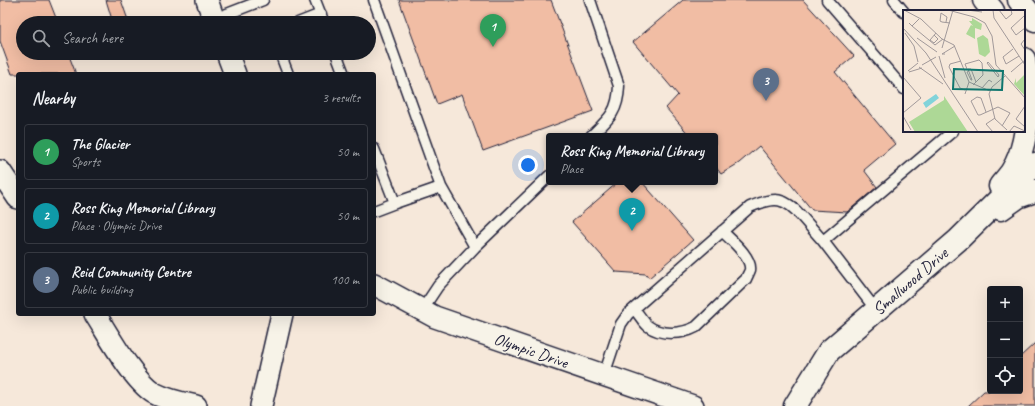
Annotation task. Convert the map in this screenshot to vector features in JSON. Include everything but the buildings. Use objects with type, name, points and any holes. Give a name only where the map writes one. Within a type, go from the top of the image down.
[{"type":"main road","points":[[984,0],[992,10]]},
{"type":"main road","points":[[1019,0],[1034,19]]},
{"type":"main road","points":[[1025,47],[1035,57]]},
{"type":"main road","points":[[958,240],[1012,170],[1025,140],[1028,84],[1025,65]]},
{"type":"main road","name":"Smallwood Drive","points":[[795,406],[829,351],[958,240],[1035,164]]},
{"type":"main road","points":[[958,240],[1018,197],[1035,191]]},
{"type":"street","points":[[230,60],[234,72]]},
{"type":"street","points":[[0,171],[16,195]]},
{"type":"street","name":"Olympic Drive","points":[[376,285],[435,317],[693,406]]},
{"type":"street","points":[[96,316],[139,380],[146,387],[165,398],[196,406]]},
{"type":"street","points":[[261,406],[282,316]]},
{"type":"lane","points":[[212,14],[263,0]]},
{"type":"lane","points":[[315,0],[321,16]]},
{"type":"lane","points":[[374,0],[441,187],[475,247]]},
{"type":"lane","points":[[590,0],[619,86],[619,100],[610,118],[594,133]]},
{"type":"lane","points":[[828,0],[903,88]]},
{"type":"lane","points":[[894,0],[903,11]]},
{"type":"lane","points":[[283,60],[287,72]]},
{"type":"lane","points":[[339,60],[343,72]]},
{"type":"lane","points":[[823,241],[946,133]]},
{"type":"lane","points":[[376,154],[395,203]]},
{"type":"lane","points":[[422,310],[438,286],[475,247],[546,179]]},
{"type":"lane","points":[[376,210],[441,187]]},
{"type":"lane","points":[[604,375],[621,324],[634,309],[750,207],[763,201],[776,200],[786,202],[793,207],[823,241],[876,310]]},
{"type":"lane","points":[[634,309],[648,325],[655,330],[679,333],[696,327],[746,279],[750,270],[750,262],[745,255],[722,231]]},
{"type":"place","name":"The Glacier","points":[[493,47]]},
{"type":"place","name":"Reid Community Centre","points":[[766,101]]},
{"type":"place","name":"Ross King Memorial Library","points":[[632,231]]}]
